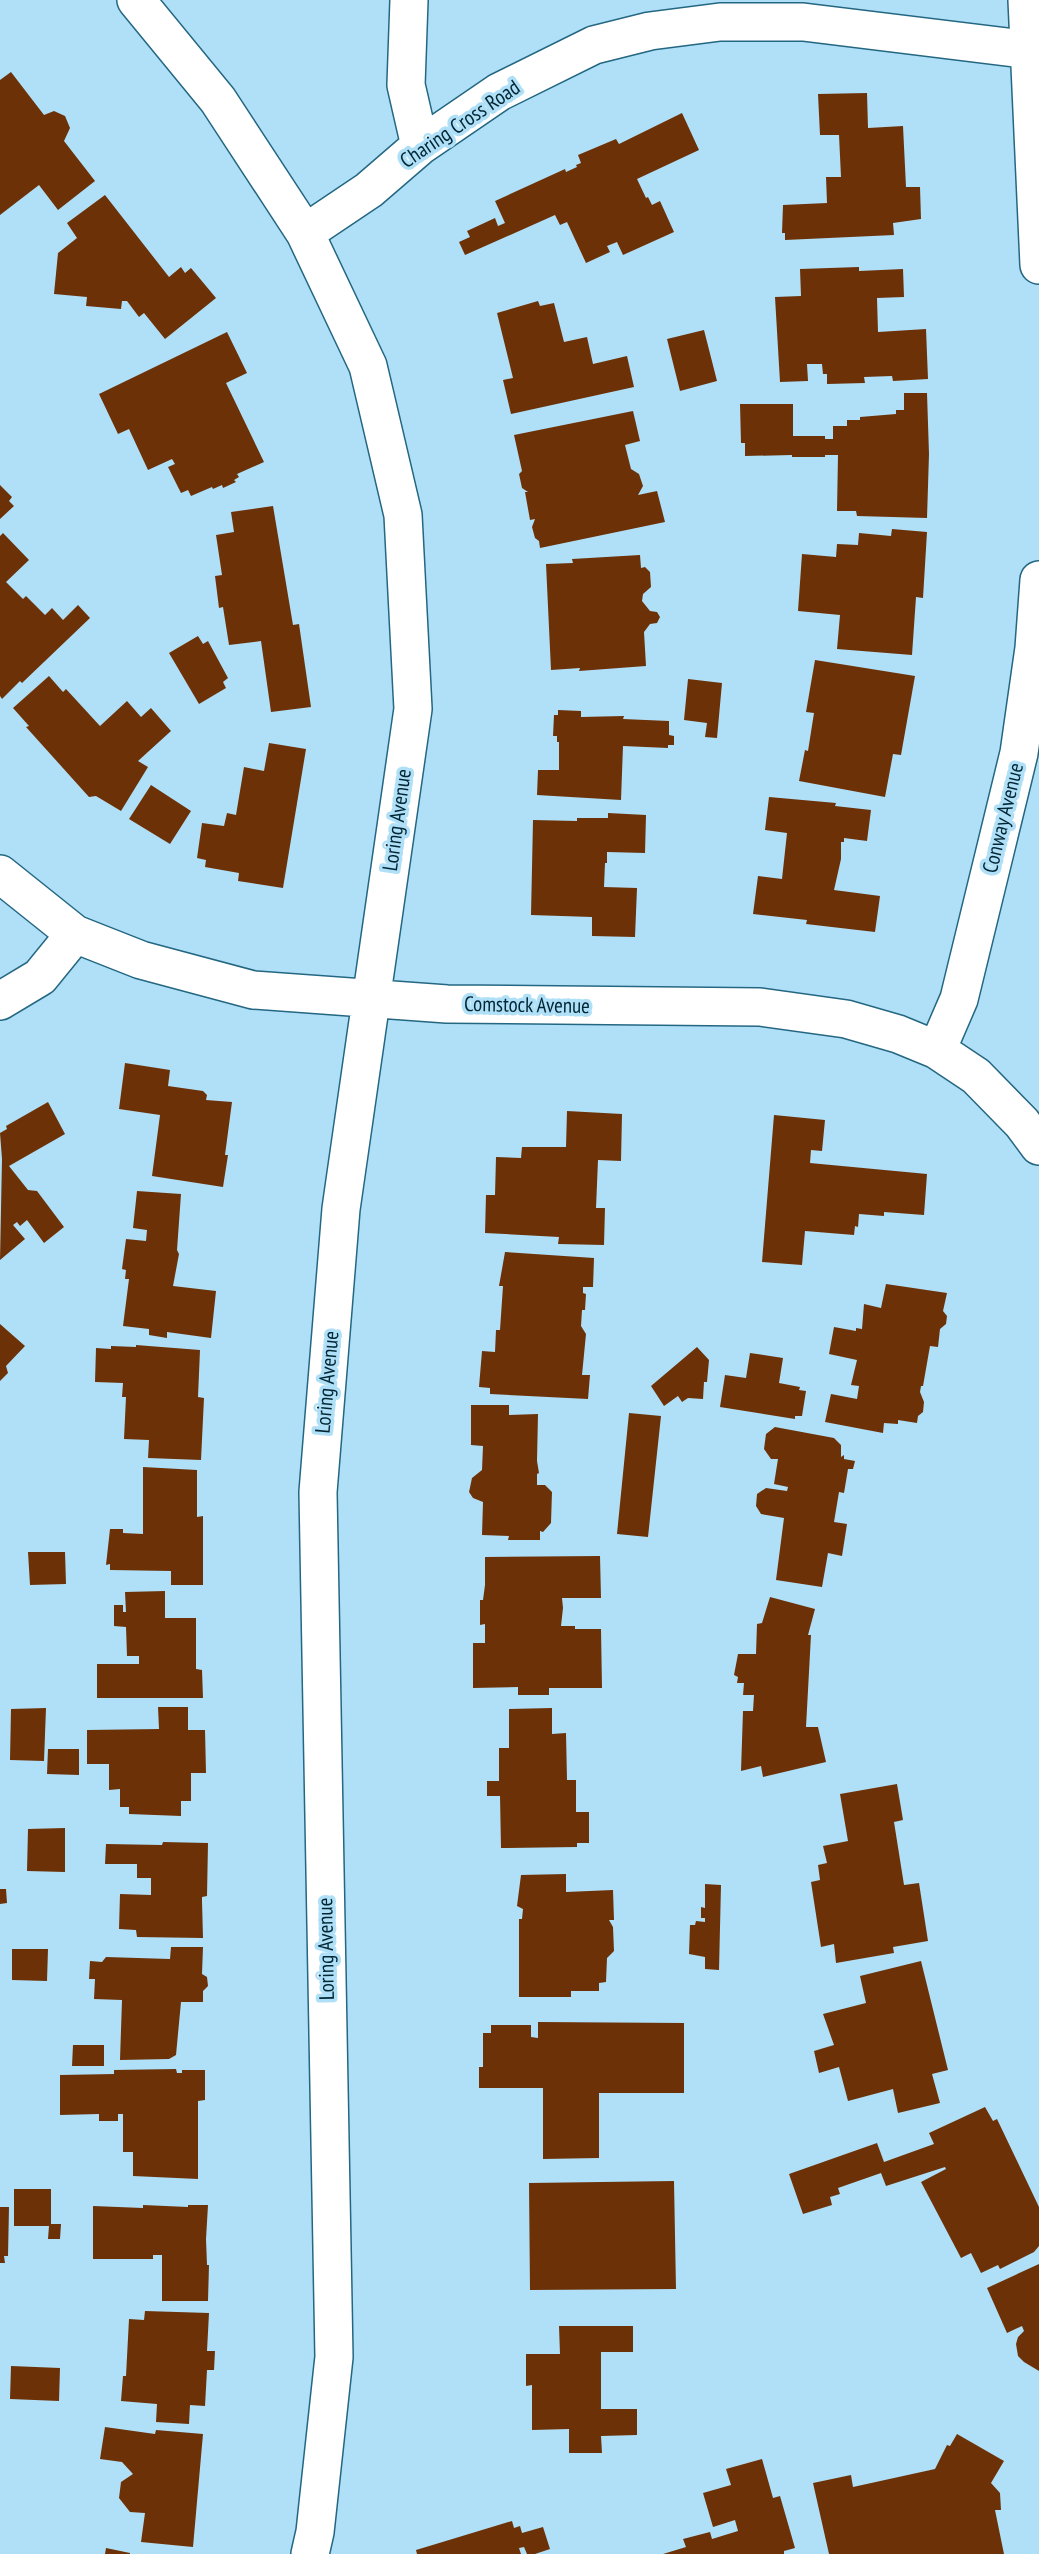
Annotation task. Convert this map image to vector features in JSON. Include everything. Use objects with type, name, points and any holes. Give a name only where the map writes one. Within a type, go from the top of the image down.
[{"type":"street","points":[[136,0],[218,100],[304,233]]},
{"type":"street","points":[[409,0],[406,85],[420,146]]},
{"type":"street","points":[[1027,0],[1035,50],[1039,265]]},
{"type":"street","name":"Charing Cross Road","points":[[304,233],[369,190],[420,146],[511,86],[594,45],[650,31],[720,22],[803,22],[1035,50]]},
{"type":"street","name":"Loring Avenue","points":[[304,233],[368,366],[403,515],[413,709],[341,1209],[318,1492],[334,2357],[315,2532],[310,2554]]},
{"type":"street","name":"Conway Avenue","points":[[937,1050],[959,999],[1019,753],[1034,648],[1039,580]]},
{"type":"street","name":"Comstock Avenue","points":[[0,873],[75,934],[141,960],[253,990],[447,1004],[760,1007],[846,1019],[898,1034],[937,1050],[976,1076],[1022,1123],[1039,1146]]},
{"type":"street","points":[[0,1001],[40,977],[75,934]]},
{"type":"building","points":[[11,72],[44,115],[54,111],[65,116],[70,128],[64,141],[95,181],[58,210],[39,185],[0,215],[0,80]]},
{"type":"building","points":[[867,93],[868,128],[903,126],[906,187],[920,187],[921,219],[893,223],[894,235],[785,240],[785,233],[782,233],[783,205],[827,203],[826,177],[841,177],[839,135],[820,135],[818,94]]},
{"type":"building","points":[[682,113],[699,150],[637,179],[652,205],[660,201],[674,232],[623,255],[617,242],[607,246],[610,252],[586,263],[567,222],[560,225],[555,215],[465,255],[459,242],[470,237],[467,231],[495,218],[498,226],[505,223],[495,201],[565,169],[566,172],[577,167],[576,165],[581,163],[578,155],[616,139],[619,144]]},
{"type":"building","points":[[105,195],[169,277],[181,267],[185,273],[191,268],[216,298],[165,339],[144,313],[139,317],[127,301],[122,301],[121,309],[86,306],[87,297],[54,294],[58,253],[77,238],[67,223]]},
{"type":"building","points":[[859,267],[859,271],[903,269],[904,297],[877,298],[878,332],[926,329],[928,379],[893,381],[892,376],[864,377],[865,383],[827,384],[827,374],[823,374],[822,364],[807,364],[808,381],[780,382],[775,297],[801,296],[800,269]]},
{"type":"building","points":[[538,301],[540,306],[554,303],[564,342],[587,337],[593,364],[627,356],[634,387],[511,414],[503,380],[513,378],[497,313]]},
{"type":"building","points":[[704,330],[717,381],[680,391],[667,339]]},
{"type":"building","points":[[227,332],[247,373],[226,383],[264,462],[237,474],[239,477],[234,480],[236,482],[223,488],[222,485],[213,489],[212,487],[191,496],[188,490],[181,493],[168,467],[175,464],[172,459],[148,470],[129,429],[118,434],[99,394]]},
{"type":"building","points":[[904,393],[927,393],[927,518],[857,516],[856,511],[837,511],[838,455],[745,456],[745,443],[741,443],[740,404],[793,404],[793,436],[825,436],[825,439],[833,439],[833,426],[847,426],[847,420],[896,414],[896,410],[904,410]]},
{"type":"building","points":[[633,411],[640,441],[625,445],[631,469],[639,474],[643,486],[638,495],[657,491],[665,522],[540,548],[532,527],[535,519],[530,520],[525,492],[528,492],[522,488],[519,474],[522,471],[514,435]]},
{"type":"building","points":[[0,485],[12,497],[9,501],[14,506],[0,519]]},
{"type":"building","points":[[273,506],[293,625],[299,624],[311,707],[271,712],[261,641],[229,645],[223,607],[219,608],[215,576],[222,575],[216,535],[234,532],[231,512]]},
{"type":"building","points":[[892,529],[927,532],[923,598],[916,597],[912,655],[837,649],[840,615],[798,611],[802,554],[836,557],[837,544],[858,545],[859,533],[891,536]]},
{"type":"building","points":[[3,533],[29,560],[6,582],[23,599],[26,596],[45,615],[52,608],[63,620],[78,605],[90,618],[2,699],[0,536]]},
{"type":"building","points":[[640,555],[641,568],[645,567],[650,572],[651,587],[643,594],[642,601],[650,611],[657,612],[660,617],[657,623],[650,624],[644,632],[646,666],[579,671],[580,668],[551,670],[546,564],[573,563],[572,559]]},
{"type":"building","points":[[198,636],[203,644],[208,641],[228,678],[223,682],[226,688],[199,704],[169,653]]},
{"type":"building","points":[[815,660],[915,676],[901,755],[893,754],[885,797],[799,781],[805,750],[808,751],[814,713],[806,712]]},
{"type":"building","points":[[49,676],[63,692],[66,689],[100,726],[127,701],[141,717],[151,708],[171,731],[138,761],[148,767],[121,811],[96,796],[89,797],[26,727],[29,726],[13,708]]},
{"type":"building","points":[[688,679],[722,683],[717,738],[705,737],[707,723],[684,720]]},
{"type":"building","points":[[558,710],[581,711],[581,717],[624,716],[623,719],[669,721],[669,735],[674,736],[674,745],[668,745],[668,748],[623,746],[621,800],[537,795],[538,770],[559,770],[559,742],[557,736],[553,736],[554,715],[558,715]]},
{"type":"building","points":[[269,743],[306,749],[283,888],[238,881],[239,873],[205,867],[206,860],[197,858],[202,823],[224,826],[227,813],[236,815],[244,767],[264,771]]},
{"type":"building","points":[[151,785],[191,811],[170,844],[129,819]]},
{"type":"building","points":[[769,797],[836,803],[835,806],[871,810],[867,841],[844,838],[844,842],[841,842],[841,859],[834,890],[880,896],[875,932],[806,924],[807,920],[753,914],[758,876],[782,879],[787,833],[765,830]]},
{"type":"building","points":[[608,813],[646,815],[645,853],[607,852],[605,863],[604,887],[637,888],[635,937],[592,936],[592,917],[531,915],[533,820],[577,821],[577,818],[608,818]]},
{"type":"building","points":[[125,1063],[170,1070],[168,1086],[203,1091],[207,1095],[206,1100],[232,1102],[223,1187],[152,1176],[160,1115],[119,1109]]},
{"type":"building","points":[[48,1102],[65,1134],[9,1166],[28,1190],[37,1191],[64,1227],[44,1243],[27,1220],[20,1226],[17,1222],[13,1225],[25,1239],[0,1260],[0,1133],[7,1129],[6,1126]]},
{"type":"building","points":[[567,1111],[622,1114],[621,1161],[598,1160],[596,1208],[605,1208],[604,1245],[558,1244],[559,1237],[485,1233],[486,1195],[495,1195],[496,1157],[521,1158],[522,1147],[566,1147]]},
{"type":"building","points":[[774,1115],[825,1120],[822,1151],[811,1150],[810,1163],[927,1174],[924,1215],[884,1212],[884,1216],[859,1214],[854,1235],[805,1231],[802,1265],[762,1262]]},
{"type":"building","points":[[137,1191],[181,1194],[177,1250],[179,1254],[173,1286],[216,1291],[211,1338],[167,1332],[167,1338],[149,1335],[149,1329],[123,1326],[129,1279],[125,1279],[126,1270],[122,1269],[126,1239],[146,1241],[147,1230],[133,1228]]},
{"type":"building","points":[[505,1252],[594,1258],[593,1287],[583,1287],[583,1293],[586,1294],[581,1326],[586,1334],[582,1375],[590,1375],[588,1399],[490,1394],[490,1388],[479,1387],[482,1351],[495,1352],[496,1330],[500,1330],[503,1286],[499,1286]]},
{"type":"building","points":[[886,1284],[947,1293],[943,1311],[947,1316],[946,1324],[940,1329],[938,1347],[930,1346],[921,1386],[923,1412],[918,1416],[917,1423],[898,1420],[898,1424],[884,1423],[883,1433],[825,1422],[831,1394],[857,1399],[859,1386],[851,1385],[857,1360],[829,1354],[834,1327],[856,1331],[856,1328],[862,1329],[864,1304],[881,1308]]},
{"type":"building","points":[[0,1324],[25,1346],[6,1366],[8,1373],[0,1381]]},
{"type":"building","points":[[136,1345],[200,1350],[198,1397],[204,1398],[201,1460],[148,1458],[149,1440],[124,1439],[126,1397],[122,1397],[123,1383],[95,1382],[96,1348],[111,1349],[111,1346]]},
{"type":"building","points":[[697,1347],[709,1360],[703,1399],[688,1398],[682,1402],[678,1396],[664,1406],[651,1386]]},
{"type":"building","points":[[750,1353],[783,1358],[779,1383],[800,1387],[799,1390],[806,1391],[802,1416],[795,1416],[795,1419],[720,1407],[725,1375],[746,1378]]},
{"type":"building","points":[[471,1405],[509,1405],[509,1415],[538,1414],[537,1485],[545,1485],[552,1492],[551,1523],[543,1532],[540,1531],[540,1540],[508,1540],[509,1536],[482,1535],[483,1502],[473,1498],[469,1492],[472,1478],[482,1470],[483,1446],[471,1445]]},
{"type":"building","points":[[629,1413],[661,1416],[648,1537],[617,1534]]},
{"type":"building","points":[[775,1427],[834,1438],[841,1445],[841,1457],[844,1455],[844,1459],[855,1461],[853,1469],[848,1469],[844,1493],[839,1492],[834,1522],[847,1524],[842,1556],[828,1553],[822,1587],[776,1580],[784,1518],[761,1514],[756,1506],[757,1494],[766,1488],[787,1491],[788,1487],[774,1484],[778,1459],[771,1459],[764,1449],[766,1434]]},
{"type":"building","points":[[143,1467],[197,1470],[197,1517],[203,1516],[203,1585],[171,1585],[171,1571],[110,1570],[110,1564],[106,1565],[110,1529],[143,1534]]},
{"type":"building","points":[[28,1552],[65,1552],[66,1584],[30,1585]]},
{"type":"building","points":[[600,1556],[601,1598],[562,1598],[561,1626],[601,1629],[602,1688],[549,1688],[549,1695],[518,1695],[518,1687],[473,1688],[473,1643],[485,1643],[485,1624],[480,1625],[480,1600],[483,1600],[485,1585],[485,1557]]},
{"type":"building","points":[[165,1591],[165,1618],[196,1618],[196,1669],[202,1670],[203,1698],[97,1698],[97,1664],[139,1664],[139,1656],[127,1656],[126,1627],[114,1626],[114,1605],[123,1605],[123,1612],[126,1612],[125,1592]]},
{"type":"building","points":[[770,1597],[815,1609],[808,1635],[811,1635],[806,1727],[818,1727],[826,1762],[763,1777],[761,1766],[741,1771],[743,1711],[753,1711],[754,1695],[743,1695],[744,1683],[737,1683],[738,1677],[734,1675],[738,1654],[756,1654],[757,1624],[762,1623]]},
{"type":"building","points":[[158,1707],[188,1707],[188,1730],[205,1730],[206,1773],[191,1773],[191,1801],[181,1801],[181,1816],[129,1814],[129,1807],[120,1807],[120,1789],[109,1790],[109,1764],[87,1764],[87,1730],[159,1729]]},
{"type":"building","points":[[46,1708],[44,1761],[10,1760],[11,1709]]},
{"type":"building","points":[[552,1708],[552,1734],[566,1733],[567,1780],[576,1780],[576,1812],[589,1812],[589,1843],[577,1843],[577,1847],[501,1848],[500,1796],[487,1796],[487,1781],[499,1781],[499,1748],[509,1748],[509,1709]]},
{"type":"building","points":[[48,1749],[79,1749],[79,1775],[47,1774]]},
{"type":"building","points":[[897,1784],[903,1820],[894,1822],[904,1885],[919,1883],[928,1941],[893,1947],[894,1953],[836,1963],[834,1944],[821,1947],[811,1882],[820,1880],[818,1865],[827,1863],[823,1846],[848,1841],[840,1794]]},
{"type":"building","points":[[65,1828],[65,1872],[27,1871],[28,1829]]},
{"type":"building","points":[[163,1842],[208,1843],[207,1896],[202,1897],[203,1938],[137,1937],[136,1930],[119,1929],[120,1894],[151,1895],[151,1878],[137,1878],[137,1864],[105,1864],[106,1844],[162,1845]]},
{"type":"building","points":[[566,1874],[566,1892],[613,1890],[614,1920],[609,1920],[613,1927],[614,1951],[607,1958],[606,1982],[599,1983],[599,1991],[571,1991],[571,1997],[519,1997],[519,1919],[522,1919],[523,1909],[517,1906],[521,1875]]},
{"type":"building","points":[[705,1884],[721,1885],[719,1970],[705,1969],[705,1957],[689,1954],[690,1925],[695,1925],[696,1921],[705,1922],[705,1918],[701,1918],[701,1907],[705,1908]]},
{"type":"building","points":[[0,1889],[6,1889],[7,1903],[0,1904]]},
{"type":"building","points":[[171,1947],[203,1947],[202,1974],[207,1977],[208,1986],[203,1991],[203,2002],[181,2002],[176,2055],[169,2059],[120,2060],[122,2000],[94,1999],[95,1979],[89,1979],[90,1961],[102,1962],[106,1957],[170,1959]]},
{"type":"building","points":[[12,1949],[48,1949],[47,1981],[12,1980]]},
{"type":"building","points":[[921,1961],[948,2070],[932,2074],[940,2103],[898,2113],[893,2089],[848,2101],[839,2067],[819,2073],[814,2051],[834,2045],[823,2014],[866,2003],[860,1976]]},
{"type":"building","points":[[538,2022],[684,2023],[684,2093],[599,2093],[599,2158],[543,2159],[543,2088],[479,2088],[479,2067],[483,2067],[483,2033],[491,2033],[491,2025],[531,2025],[531,2037],[538,2038]]},
{"type":"building","points":[[73,2045],[104,2045],[104,2066],[72,2066]]},
{"type":"building","points":[[176,2069],[177,2073],[182,2073],[182,2070],[205,2070],[205,2100],[198,2101],[198,2179],[133,2176],[133,2152],[123,2152],[123,2114],[118,2114],[118,2121],[99,2121],[99,2114],[60,2115],[60,2075],[114,2074],[114,2070]]},
{"type":"building","points":[[985,2107],[993,2121],[997,2119],[1039,2207],[1039,2246],[1034,2252],[1000,2269],[998,2265],[981,2273],[971,2253],[961,2258],[921,2182],[946,2169],[945,2167],[886,2186],[881,2173],[838,2188],[840,2194],[830,2197],[832,2205],[803,2214],[789,2174],[877,2143],[884,2162],[934,2144],[929,2133]]},
{"type":"building","points":[[674,2181],[676,2289],[530,2290],[529,2183]]},
{"type":"building","points":[[14,2189],[51,2189],[51,2224],[61,2224],[60,2239],[48,2239],[49,2226],[14,2226]]},
{"type":"building","points":[[143,2205],[208,2205],[208,2301],[162,2301],[162,2255],[153,2255],[153,2259],[93,2259],[93,2206],[143,2208]]},
{"type":"building","points":[[0,2207],[9,2207],[8,2256],[4,2256],[5,2263],[0,2263]]},
{"type":"building","points":[[1039,2264],[1039,2371],[1018,2356],[1016,2344],[1024,2331],[1022,2326],[1007,2333],[987,2288]]},
{"type":"building","points":[[145,2311],[209,2313],[207,2351],[215,2351],[214,2370],[207,2370],[205,2406],[190,2405],[189,2424],[156,2422],[157,2404],[121,2401],[123,2376],[126,2376],[129,2319],[144,2320]]},
{"type":"building","points":[[559,2326],[633,2326],[633,2352],[601,2352],[601,2409],[637,2409],[637,2435],[601,2436],[602,2453],[569,2453],[569,2429],[532,2430],[532,2385],[526,2386],[526,2354],[560,2354]]},
{"type":"building","points":[[11,2366],[60,2368],[59,2401],[10,2399]]},
{"type":"building","points":[[105,2427],[155,2434],[156,2430],[203,2434],[193,2547],[141,2542],[145,2513],[130,2512],[119,2498],[121,2482],[133,2474],[122,2462],[100,2459]]},
{"type":"building","points":[[957,2434],[1004,2461],[991,2483],[1000,2493],[1001,2510],[995,2510],[1004,2554],[829,2554],[813,2483],[851,2475],[853,2487],[935,2469],[947,2445],[950,2446]]},
{"type":"building","points":[[762,2459],[773,2498],[780,2496],[795,2548],[784,2551],[784,2554],[663,2554],[686,2547],[683,2539],[710,2532],[712,2539],[738,2531],[735,2520],[713,2527],[703,2493],[731,2485],[726,2469]]},
{"type":"building","points":[[512,2521],[514,2528],[520,2526],[522,2533],[543,2527],[550,2549],[535,2554],[527,2554],[524,2547],[519,2548],[521,2554],[417,2554],[416,2550]]},
{"type":"building","points":[[106,2548],[130,2553],[130,2554],[105,2554]]}]
